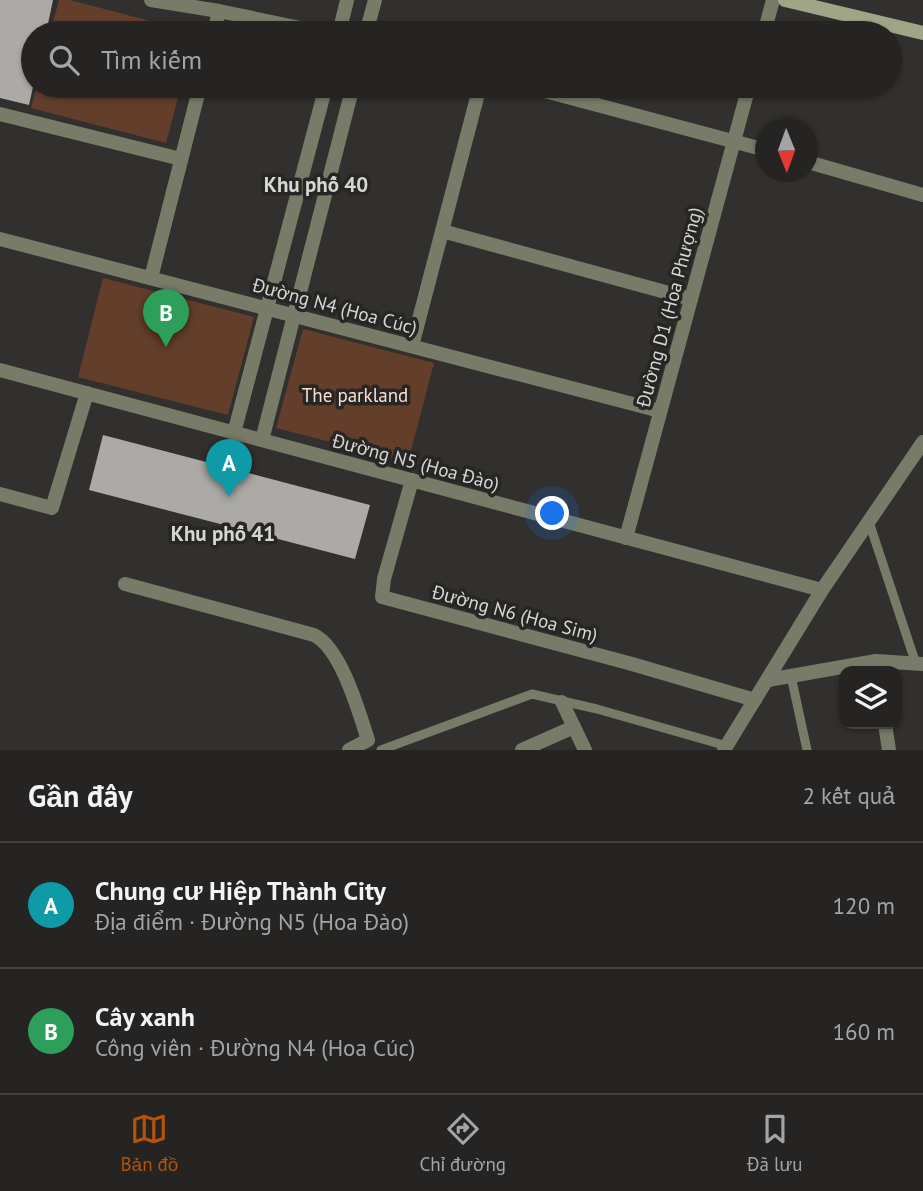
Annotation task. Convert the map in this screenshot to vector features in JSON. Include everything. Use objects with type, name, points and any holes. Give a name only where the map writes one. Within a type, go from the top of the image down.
[{"type":"street","points":[[151,0],[267,21]]},
{"type":"street","points":[[342,21],[347,0]]},
{"type":"street","points":[[369,21],[375,0]]},
{"type":"street","points":[[767,21],[773,0]]},
{"type":"street","points":[[785,0],[873,21]]},
{"type":"street","points":[[217,21],[219,11]]},
{"type":"street","points":[[902,28],[923,33]]},
{"type":"street","points":[[151,278],[197,98]]},
{"type":"street","points":[[234,433],[323,98]]},
{"type":"street","points":[[262,440],[350,98]]},
{"type":"street","points":[[412,346],[477,98]]},
{"type":"street","points":[[572,98],[755,146]]},
{"type":"street","name":"Đường D1 (Hoa Phượng)","points":[[626,538],[746,98]]},
{"type":"street","points":[[0,114],[181,159]]},
{"type":"street","points":[[818,165],[923,195]]},
{"type":"street","points":[[442,231],[691,299]]},
{"type":"street","name":"Đường N4 (Hoa Cúc)","points":[[0,239],[660,411]]},
{"type":"street","name":"Đường N5 (Hoa Đào)","points":[[0,370],[822,590]]},
{"type":"street","points":[[0,494],[52,508],[87,393]]},
{"type":"street","points":[[726,748],[822,590],[923,442]]},
{"type":"street","name":"Đường N6 (Hoa Sim)","points":[[412,480],[384,579],[382,597],[755,700]]},
{"type":"street","points":[[125,584],[314,635],[322,640],[347,681],[370,745],[349,750]]},
{"type":"street","points":[[876,666],[919,664]]},
{"type":"street","points":[[768,680],[839,670]]},
{"type":"street","points":[[562,702],[585,750]]},
{"type":"street","points":[[525,750],[574,727]]},
{"type":"street","points":[[886,729],[889,750]]},
{"type":"lane","points":[[869,522],[919,664]]},
{"type":"lane","points":[[791,676],[807,750]]},
{"type":"lane","points":[[381,750],[532,694],[726,748]]},
{"type":"green space","points":[[59,0],[70,0],[150,21],[53,21]]},
{"type":"green space","points":[[34,98],[178,98],[166,143],[31,108]]},
{"type":"green space","points":[[103,278],[254,317],[228,415],[78,377]]},
{"type":"green space","name":"The parkland","points":[[303,329],[434,363],[408,462],[276,428]]},
{"type":"building","points":[[0,0],[53,0],[49,21],[21,21],[21,98],[31,98],[29,105],[0,98]]},
{"type":"building","points":[[103,435],[370,505],[355,559],[89,490]]},
{"type":"place","name":"Cây xanh","points":[[166,347]]},
{"type":"place","name":"Chung cư Hiệp Thành City","points":[[229,497]]},
{"type":"district","name":"Khu phố 40","points":[[316,184]]},
{"type":"district","name":"Khu phố 41","points":[[223,533]]}]
